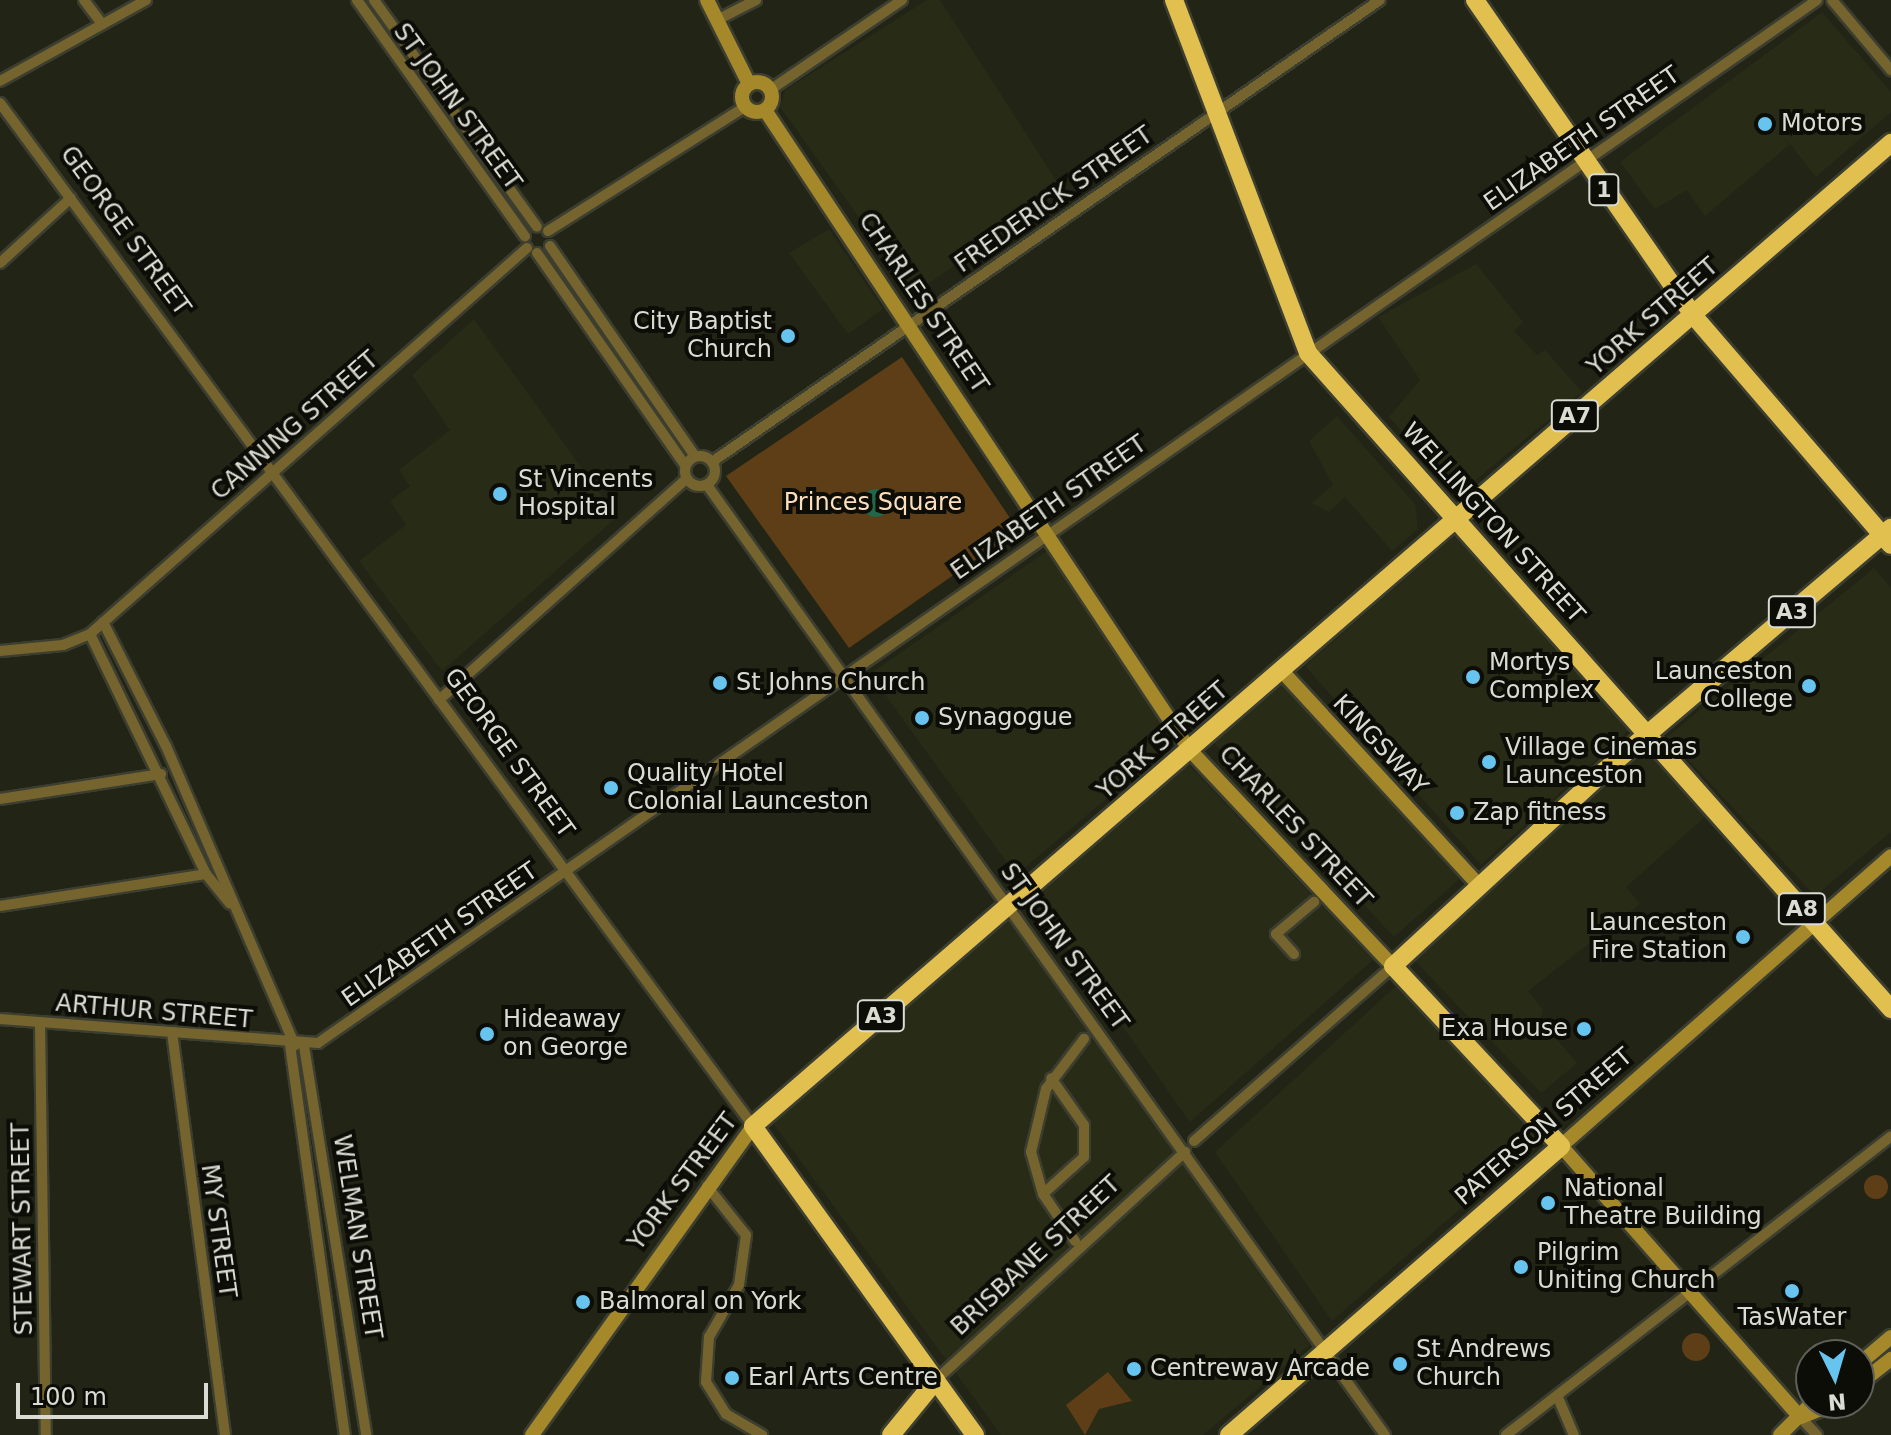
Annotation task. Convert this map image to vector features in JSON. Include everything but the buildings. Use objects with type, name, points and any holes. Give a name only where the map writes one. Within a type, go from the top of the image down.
[{"type":"highway","name":"WELLINGTON STREET","points":[[1174,0],[1214,114],[1308,353],[1891,1009]]},
{"type":"highway","name":"1","points":[[1475,0],[1584,163],[1693,315],[1888,536]]},
{"type":"highway","name":"YORK STREET","points":[[753,1126],[1891,143]]},
{"type":"highway","name":"A3","points":[[1393,966],[1647,733],[1888,536]]},
{"type":"highway","name":"CHARLES STREET","points":[[1393,966],[1561,1146]]},
{"type":"highway","name":"GEORGE STREET","points":[[753,1126],[975,1435]]},
{"type":"highway","name":"PATERSON STREET","points":[[1229,1435],[1561,1146]]},
{"type":"highway","name":"BRISBANE STREET","points":[[891,1435],[936,1380]]},
{"type":"street","points":[[84,0],[102,24]]},
{"type":"street","points":[[0,81],[146,0]]},
{"type":"street","name":"ST JOHN STREET","points":[[357,0],[525,236]]},
{"type":"street","name":"ST JOHN STREET","points":[[374,0],[514,194],[543,229]]},
{"type":"street","points":[[707,0],[749,84],[745,107]]},
{"type":"street","points":[[717,20],[756,0]]},
{"type":"street","points":[[686,479],[685,465],[572,302],[532,251],[525,236],[543,229],[745,107],[765,110],[770,90],[902,0]]},
{"type":"street","name":"FREDERICK STREET","points":[[712,462],[1380,0]]},
{"type":"street","name":"ELIZABETH STREET","points":[[297,1045],[355,1020],[1048,533],[1817,0]]},
{"type":"street","points":[[1832,0],[1891,70]]},
{"type":"street","points":[[397,57],[409,49]]},
{"type":"street","points":[[749,84],[770,90]]},
{"type":"street","points":[[429,104],[442,96]]},
{"type":"street","name":"GEORGE STREET","points":[[0,103],[753,1126]]},
{"type":"street","name":"CHARLES STREET","points":[[765,110],[1189,749],[1393,966]]},
{"type":"street","points":[[501,203],[514,194]]},
{"type":"street","points":[[0,263],[71,198]]},
{"type":"street","points":[[543,229],[550,246],[695,456],[712,462],[707,485],[686,479]]},
{"type":"street","name":"CANNING STREET","points":[[90,634],[273,472],[532,251],[550,246]]},
{"type":"street","points":[[572,302],[583,294]]},
{"type":"street","points":[[600,342],[611,334]]},
{"type":"street","points":[[623,375],[634,368]]},
{"type":"street","points":[[641,401],[651,393]]},
{"type":"street","points":[[685,465],[695,456]]},
{"type":"street","points":[[439,700],[686,479]]},
{"type":"street","name":"ST JOHN STREET","points":[[707,485],[846,675],[1385,1435]]},
{"type":"street","name":"WELMAN STREET","points":[[103,622],[166,746],[239,920],[297,1045],[366,1435]]},
{"type":"street","points":[[0,651],[63,645],[90,634]]},
{"type":"street","name":"WELMAN STREET","points":[[90,634],[161,774],[206,874],[239,920]]},
{"type":"street","name":"KINGSWAY","points":[[1281,670],[1479,885]]},
{"type":"street","points":[[0,799],[161,774]]},
{"type":"street","name":"PATERSON STREET","points":[[1561,1146],[1891,856]]},
{"type":"street","points":[[0,906],[206,874]]},
{"type":"street","points":[[1294,954],[1276,934],[1314,902]]},
{"type":"street","points":[[1194,1141],[1393,966]]},
{"type":"street","name":"ARTHUR STREET","points":[[0,1019],[297,1045]]},
{"type":"street","name":"STEWART STREET","points":[[40,1022],[46,1435]]},
{"type":"street","name":"MY STREET","points":[[172,1032],[225,1435]]},
{"type":"street","points":[[1075,1241],[1043,1194],[1031,1152],[1051,1078],[1084,1039]]},
{"type":"street","name":"WELMAN STREET","points":[[297,1045],[345,1435]]},
{"type":"street","points":[[1043,1194],[1084,1157],[1084,1125],[1051,1078]]},
{"type":"street","name":"YORK STREET","points":[[532,1435],[707,1186],[753,1126]]},
{"type":"street","points":[[1506,1435],[1559,1400],[1691,1286],[1891,1136]]},
{"type":"street","name":"CHARLES STREET","points":[[1561,1146],[1691,1286],[1795,1411]]},
{"type":"street","name":"BRISBANE STREET","points":[[936,1380],[1185,1152]]},
{"type":"street","points":[[707,1186],[746,1235],[739,1285],[709,1337],[706,1382],[726,1414],[762,1435]]},
{"type":"street","points":[[1875,1350],[1891,1337]]},
{"type":"street","points":[[1875,1372],[1891,1359]]},
{"type":"street","points":[[1559,1400],[1574,1435]]},
{"type":"street","points":[[1780,1435],[1798,1419]]},
{"type":"street","name":"CHARLES STREET","points":[[1802,1419],[1817,1435]]},
{"type":"shaded area","points":[[927,0],[940,0],[1063,191],[919,290],[910,289],[780,107],[785,90]]},
{"type":"shaded area","name":"Motors","points":[[1822,12],[1891,92],[1891,112],[1816,177],[1790,144],[1705,216],[1687,190],[1655,209],[1620,162]]},
{"type":"shaded area","points":[[829,229],[883,309],[848,334],[789,253]]},
{"type":"shaded area","points":[[1476,264],[1523,322],[1514,331],[1537,355],[1545,350],[1582,392],[1459,494],[1389,417],[1420,380],[1378,317]]},
{"type":"shaded area","name":"St Vincents Hospital","points":[[474,319],[617,517],[442,671],[359,561],[406,525],[390,501],[410,486],[399,470],[450,430],[412,375]]},
{"type":"shaded area","points":[[1337,416],[1415,504],[1418,529],[1392,551],[1345,497],[1329,512],[1312,503],[1333,485],[1309,441]]},
{"type":"shaded area","points":[[876,489],[886,493],[890,503],[886,513],[876,517],[866,513],[862,503],[866,493]]},
{"type":"shaded area","points":[[1457,534],[1630,729],[1481,865],[1305,666]]},
{"type":"shaded area","points":[[1047,551],[1174,742],[1016,875],[870,674]]},
{"type":"shaded area","name":"Launceston College","points":[[1874,568],[1891,588],[1891,832],[1815,896],[1667,737]]},
{"type":"shaded area","points":[[1287,679],[1463,876],[1394,937],[1213,742]]},
{"type":"shaded area","points":[[1645,750],[1705,817],[1626,887],[1640,904],[1528,991],[1543,1010],[1540,1020],[1577,1063],[1541,1093],[1415,961]]},
{"type":"shaded area","points":[[1189,765],[1373,960],[1190,1122],[1033,900]]},
{"type":"shaded area","points":[[1010,920],[1310,1345],[1203,1435],[1001,1435],[772,1122]]},
{"type":"shaded area","points":[[1397,985],[1540,1139],[1332,1321],[1215,1152]]},
{"type":"green space","name":"Princes Square","points":[[902,357],[1018,530],[849,648],[726,476]]},
{"type":"green space","points":[[1876,1175],[1885,1178],[1888,1187],[1885,1196],[1876,1199],[1867,1196],[1864,1187],[1867,1178]]},
{"type":"green space","points":[[1696,1333],[1706,1337],[1710,1347],[1706,1357],[1696,1361],[1686,1357],[1682,1347],[1686,1337]]},
{"type":"green space","points":[[1108,1372],[1132,1401],[1099,1409],[1085,1435],[1066,1405]]},
{"type":"place","name":"Motors","points":[[1765,124]]},
{"type":"place","name":"City Baptist Church","points":[[788,336]]},
{"type":"place","name":"St Vincents Hospital","points":[[500,494]]},
{"type":"place","name":"Mortys Complex","points":[[1473,677]]},
{"type":"place","name":"St Johns Church","points":[[720,683]]},
{"type":"place","name":"Launceston College","points":[[1809,686]]},
{"type":"place","name":"Synagogue","points":[[922,718]]},
{"type":"place","name":"Village Cinemas Launceston","points":[[1489,762]]},
{"type":"place","name":"Quality Hotel Colonial Launceston","points":[[611,788]]},
{"type":"place","name":"Zap fitness","points":[[1457,813]]},
{"type":"place","name":"Launceston Fire Station","points":[[1743,937]]},
{"type":"place","name":"Exa House","points":[[1584,1029]]},
{"type":"place","name":"Hideaway on George","points":[[487,1034]]},
{"type":"place","name":"National Theatre Building","points":[[1548,1203]]},
{"type":"place","name":"Pilgrim Uniting Church","points":[[1521,1267]]},
{"type":"place","name":"TasWater","points":[[1792,1291]]},
{"type":"place","name":"Balmoral on York","points":[[583,1302]]},
{"type":"place","name":"St Andrews Church","points":[[1400,1364]]},
{"type":"place","name":"Centreway Arcade","points":[[1134,1369]]},
{"type":"place","name":"Earl Arts Centre","points":[[732,1378]]}]
